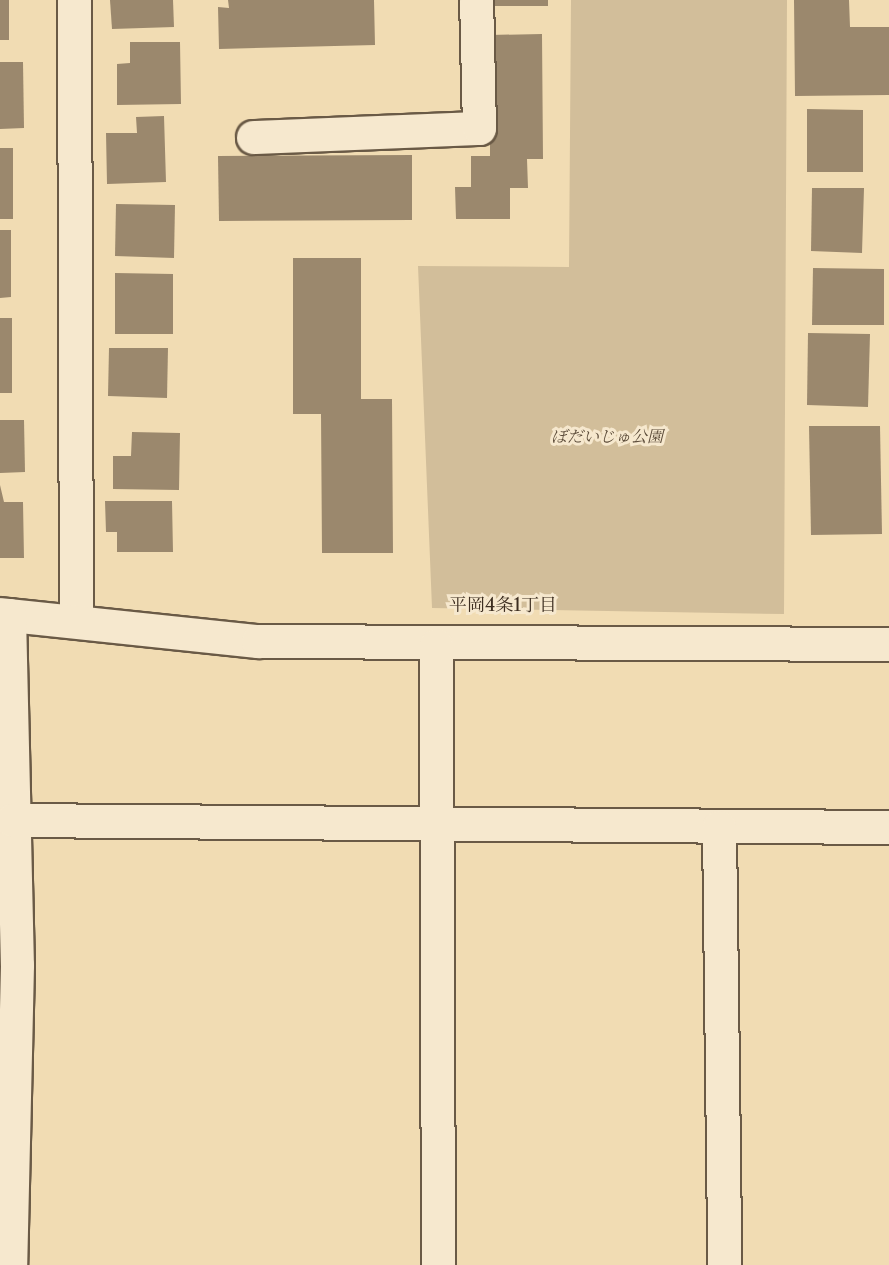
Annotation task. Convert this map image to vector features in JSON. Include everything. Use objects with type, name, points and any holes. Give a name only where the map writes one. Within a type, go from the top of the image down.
[{"type":"street","points":[[74,0],[76,620]]},
{"type":"street","points":[[253,137],[479,128],[476,0]]},
{"type":"street","points":[[10,1265],[17,965],[4,614],[258,641],[436,645],[889,644]]},
{"type":"street","points":[[436,645],[438,1265]]},
{"type":"street","points":[[12,820],[889,827]]},
{"type":"street","points":[[719,827],[724,1265]]},
{"type":"green space","name":"ぼだいじゅ公園","points":[[571,0],[787,0],[784,614],[432,608],[418,266],[569,267]]},
{"type":"building","points":[[0,0],[9,0],[9,40],[0,40]]},
{"type":"building","points":[[110,0],[173,0],[174,27],[112,29]]},
{"type":"building","points":[[228,0],[374,0],[375,45],[219,49],[218,7],[229,8]]},
{"type":"building","points":[[495,0],[548,0],[548,6],[495,6]]},
{"type":"building","points":[[794,0],[849,0],[850,27],[889,27],[889,95],[795,96]]},
{"type":"building","points":[[542,34],[543,159],[527,159],[528,188],[510,188],[510,219],[456,219],[455,187],[471,187],[471,156],[490,156],[490,35]]},
{"type":"building","points":[[130,42],[180,42],[181,104],[117,105],[117,64],[130,63]]},
{"type":"building","points":[[0,62],[23,62],[24,128],[0,129]]},
{"type":"building","points":[[807,109],[863,110],[863,172],[807,172]]},
{"type":"building","points":[[164,116],[166,182],[107,184],[106,133],[137,133],[136,117]]},
{"type":"building","points":[[0,148],[13,148],[13,219],[0,219]]},
{"type":"building","points":[[412,155],[412,220],[219,221],[218,156]]},
{"type":"building","points":[[812,188],[864,188],[862,253],[811,251]]},
{"type":"building","points":[[116,204],[175,205],[174,258],[115,256]]},
{"type":"building","points":[[0,230],[11,230],[11,297],[0,298]]},
{"type":"building","points":[[293,258],[361,258],[361,399],[392,399],[393,553],[322,553],[321,414],[293,414]]},
{"type":"building","points":[[813,268],[884,269],[884,325],[812,325]]},
{"type":"building","points":[[115,273],[173,274],[173,334],[115,334]]},
{"type":"building","points":[[0,318],[12,318],[12,393],[0,393]]},
{"type":"building","points":[[808,333],[870,334],[868,407],[807,405]]},
{"type":"building","points":[[109,348],[168,348],[167,398],[108,396]]},
{"type":"building","points":[[0,420],[24,420],[25,472],[0,473]]},
{"type":"building","points":[[809,426],[880,426],[882,534],[811,535]]},
{"type":"building","points":[[132,432],[180,433],[179,490],[113,489],[113,456],[131,456]]},
{"type":"building","points":[[0,485],[4,502],[23,502],[24,558],[0,558]]},
{"type":"building","points":[[105,501],[172,501],[173,552],[117,552],[117,532],[106,532]]},
{"type":"district","name":"平岡4条1丁目","points":[[503,605]]}]
